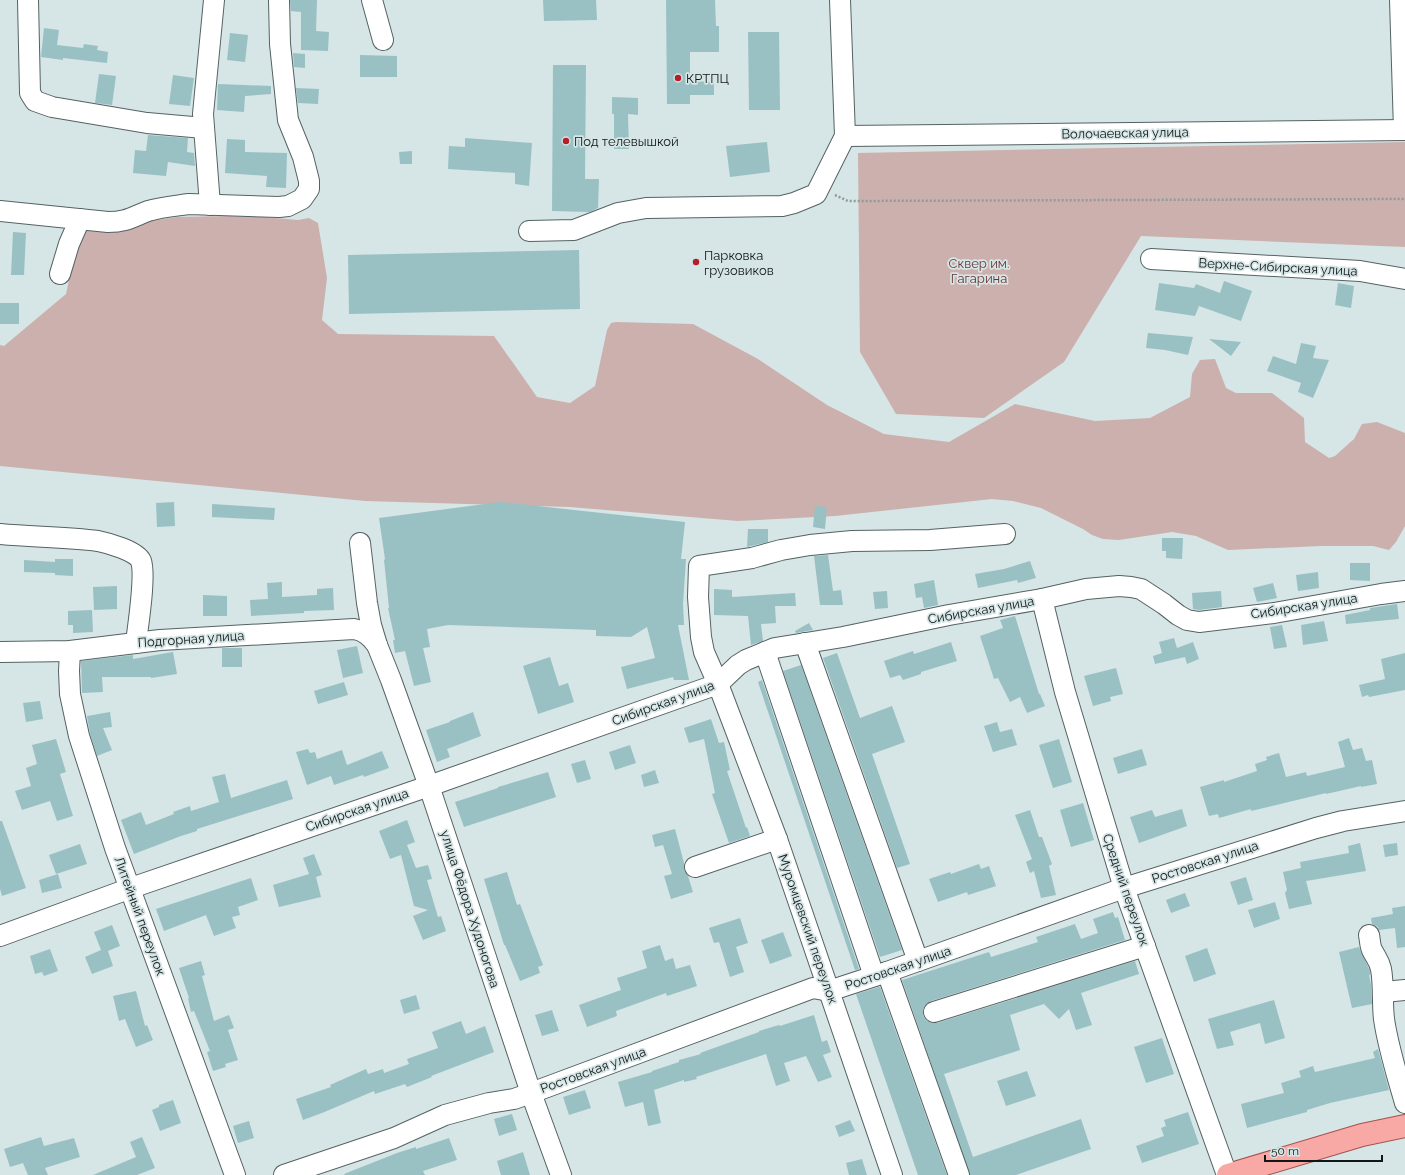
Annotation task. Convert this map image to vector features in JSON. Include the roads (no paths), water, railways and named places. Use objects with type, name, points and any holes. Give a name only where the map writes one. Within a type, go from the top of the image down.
[{"type":"main road","points":[[1228,1175],[1362,1136],[1405,1126]]},
{"type":"street","points":[[28,0],[30,93],[35,101],[52,106],[147,123],[204,128]]},
{"type":"street","points":[[210,205],[204,128],[204,103],[214,0]]},
{"type":"street","points":[[0,211],[119,222],[159,208],[189,204],[279,207],[288,206],[302,199],[308,189],[309,181],[303,157],[288,120],[280,44],[279,0]]},
{"type":"street","points":[[372,0],[383,40]]},
{"type":"street","points":[[530,231],[574,230],[618,213],[646,208],[782,206],[814,195],[820,190],[845,136],[840,0]]},
{"type":"street","points":[[1400,0],[1405,130]]},
{"type":"street","name":"Волочаевская улица","points":[[845,136],[1405,130]]},
{"type":"street","points":[[60,274],[69,244],[80,219]]},
{"type":"street","name":"Верхне-Сибирская улица","points":[[1151,259],[1360,271],[1405,279]]},
{"type":"street","points":[[0,534],[99,542],[124,549],[138,557],[142,564],[143,577],[136,643]]},
{"type":"street","name":"Муромцевский переулок","points":[[892,1175],[777,839],[718,684],[704,652],[701,637],[698,597],[699,566],[752,558],[781,550],[810,545],[852,541],[930,540],[1005,534]]},
{"type":"street","name":"улица Фёдора Худоногова","points":[[360,543],[367,602],[371,625],[377,644],[429,786],[531,1093],[561,1175]]},
{"type":"street","name":"Сибирская улица","points":[[0,936],[131,888],[429,786],[718,684],[738,665],[746,660],[775,648],[1042,599],[1086,589],[1119,586],[1141,589],[1178,615],[1187,620],[1199,622],[1274,612],[1405,591]]},
{"type":"street","name":"Средний переулок","points":[[1042,599],[1065,692],[1124,888],[1228,1175]]},
{"type":"street","name":"Подгорная улица","points":[[0,652],[70,651],[160,640],[354,629],[365,632],[377,644]]},
{"type":"street","points":[[805,643],[918,961]]},
{"type":"street","name":"Литейный переулок","points":[[70,651],[70,694],[79,736],[115,848],[236,1175]]},
{"type":"street","points":[[765,652],[881,974],[959,1175]]},
{"type":"street","name":"Ростовская улица","points":[[284,1175],[394,1138],[445,1115],[514,1099],[531,1093],[813,988],[829,991],[1124,888],[1316,828],[1344,821],[1405,811]]},
{"type":"street","points":[[695,867],[777,839]]},
{"type":"street","points":[[1369,935],[1372,949],[1378,957],[1380,965],[1384,992],[1385,1025],[1391,1055],[1405,1103]]},
{"type":"street","points":[[934,1012],[1145,946]]},
{"type":"street","points":[[1384,992],[1405,990]]},
{"type":"place","name":"КРТПЦ","points":[[678,78]]},
{"type":"place","name":"Под телевышкой","points":[[566,141]]},
{"type":"place","name":"Парковка грузовиков","points":[[696,262]]},
{"type":"park label","name":"Сквер им. Гагарина","points":[[979,270]]}]
